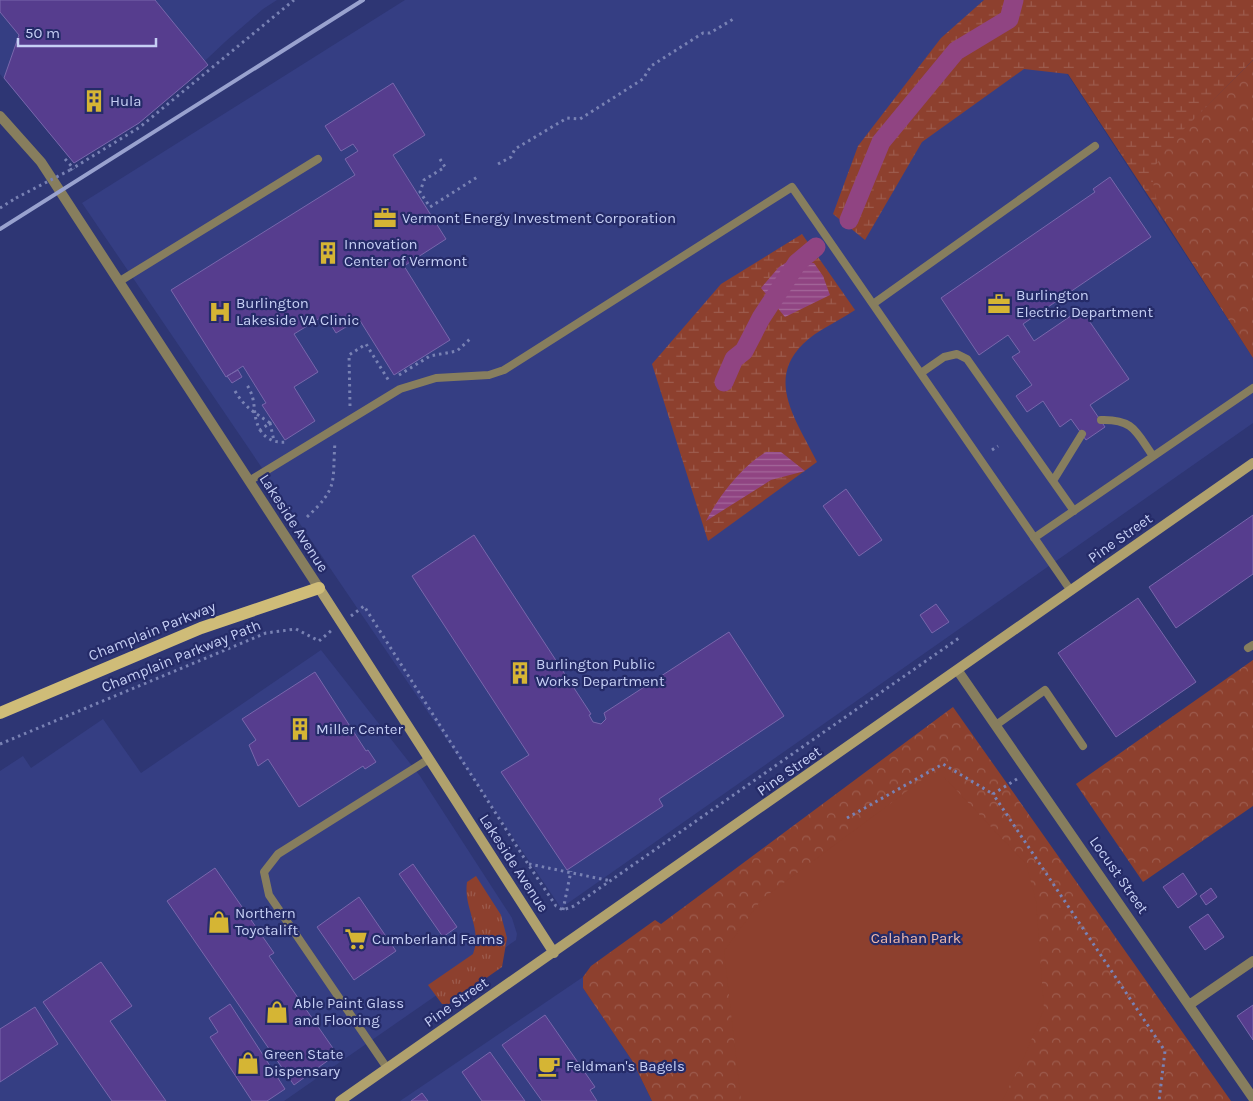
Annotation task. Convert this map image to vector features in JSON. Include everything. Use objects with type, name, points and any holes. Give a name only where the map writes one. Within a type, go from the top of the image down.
[{"type":"main road","name":"Pine Street","points":[[340,1101],[1253,464]]},
{"type":"main road","name":"Lakeside Avenue","points":[[319,588],[554,953]]},
{"type":"main road","name":"Champlain Parkway","points":[[0,714],[201,628],[319,588]]},
{"type":"street","name":"Lakeside Avenue","points":[[0,116],[41,162],[319,588]]},
{"type":"street","name":"Locust Street","points":[[958,671],[1253,1098]]},
{"type":"street","points":[[1189,1005],[1253,961]]},
{"type":"lane","points":[[873,304],[1095,146]]},
{"type":"lane","points":[[120,281],[318,159]]},
{"type":"lane","points":[[249,480],[393,392],[418,382],[436,378],[488,375],[504,370],[792,187],[1071,591]]},
{"type":"lane","points":[[920,373],[944,358],[957,354],[967,360],[1074,511]]},
{"type":"lane","points":[[1034,538],[1253,388]]},
{"type":"lane","points":[[1101,420],[1117,420],[1127,423],[1153,456]]},
{"type":"lane","points":[[1053,481],[1082,434]]},
{"type":"lane","points":[[996,726],[1045,690],[1084,746]]},
{"type":"lane","points":[[388,1068],[269,896],[264,872],[278,854],[429,759]]},
{"type":"path","points":[[0,208],[72,169],[140,127],[294,0]]},
{"type":"path","points":[[498,164],[511,157],[515,149],[567,118],[580,118],[643,79],[651,66],[703,33],[710,33],[735,18]]},
{"type":"path","points":[[65,158],[72,169]]},
{"type":"path","points":[[440,159],[445,167],[424,180],[420,192],[430,207],[479,176]]},
{"type":"path","points":[[350,406],[349,355],[358,349],[366,344],[389,381]]},
{"type":"path","points":[[235,391],[244,406],[255,413],[270,423],[274,441],[265,438],[254,420],[255,413],[254,396],[247,385]]},
{"type":"path","points":[[260,430],[270,423]]},
{"type":"path","points":[[307,517],[326,499],[332,488],[336,428]]},
{"type":"path","points":[[992,450],[998,446]]},
{"type":"path","name":"Champlain Parkway Path","points":[[0,744],[266,632],[296,628],[319,641],[364,606],[528,864]]},
{"type":"path","points":[[528,864],[556,906],[563,910],[574,906],[958,638]]},
{"type":"path","points":[[847,818],[944,764],[993,794],[1165,1051],[1159,1101]]},
{"type":"path","points":[[993,794],[1028,771]]},
{"type":"path","points":[[528,864],[571,871],[611,881]]},
{"type":"path","points":[[563,910],[571,871]]},
{"type":"shaded area","name":"Hula","points":[[0,0],[277,0],[263,9],[226,41],[139,123],[74,163],[0,74]]},
{"type":"shaded area","points":[[405,0],[1019,0],[1253,358],[1253,423],[561,908],[82,203]]},
{"type":"shaded area","points":[[800,254],[805,263],[814,263],[823,276],[830,295],[785,317],[761,288],[779,267]]},
{"type":"shaded area","points":[[766,452],[781,452],[805,471],[771,480],[706,521],[732,482],[748,465]]},
{"type":"shaded area","points":[[321,650],[420,776],[512,918],[517,934],[516,940],[284,1101],[0,1101],[0,771],[23,756],[31,768],[103,719],[141,773]]},
{"type":"shaded area","points":[[583,977],[583,988],[633,1062],[652,1101],[400,1101]]},
{"type":"green space","points":[[984,0],[1253,0],[1253,60],[1171,142],[1151,172],[1159,212],[1068,74],[1024,69],[922,142],[865,240],[833,214],[858,146],[941,38]]},
{"type":"green space","points":[[1253,60],[1253,358],[1159,212],[1149,174],[1170,142]]},
{"type":"green space","points":[[802,234],[855,310],[821,330],[803,344],[792,358],[786,373],[786,387],[794,417],[817,462],[708,541],[652,364],[721,284]]},
{"type":"green space","points":[[1253,660],[1253,806],[1143,882],[1076,784]]},
{"type":"green space","name":"Calahan Park","points":[[953,707],[1231,1101],[652,1101],[633,1062],[583,988],[583,977],[591,966],[655,920],[661,924]]},
{"type":"green space","points":[[926,777],[944,777],[1026,864],[1036,901],[1044,1009],[1025,1055],[1002,1101],[741,1101],[724,951],[762,899]]},
{"type":"green space","points":[[476,876],[501,915],[507,938],[502,967],[449,1004],[442,1004],[428,985],[473,954],[476,936],[468,901],[467,882]]},
{"type":"building","name":"Hula","points":[[0,0],[155,0],[208,65],[139,123],[74,163],[4,78],[19,35],[0,12]]},
{"type":"building","name":"Innovation Center of Vermont","points":[[393,83],[425,135],[393,155],[446,239],[404,266],[450,340],[394,375],[359,319],[336,333],[325,315],[294,334],[318,372],[294,387],[315,421],[285,440],[262,405],[266,403],[243,366],[226,377],[171,290],[355,175],[345,159],[358,151],[353,144],[341,151],[325,126]]},
{"type":"building","name":"Burlington Electric Department","points":[[1110,177],[1151,237],[1023,324],[1034,341],[1081,309],[1129,379],[1090,405],[1105,427],[1086,440],[1071,419],[1060,427],[1043,401],[1027,412],[1016,396],[1032,385],[1012,357],[1020,352],[1008,335],[979,355],[941,298],[1095,192],[1093,189]]},
{"type":"building","points":[[238,370],[242,377],[232,383],[227,376]]},
{"type":"building","points":[[846,489],[882,540],[859,556],[823,506]]},
{"type":"building","points":[[1253,515],[1253,574],[1176,628],[1149,587]]},
{"type":"building","name":"Burlington Public Works Department","points":[[474,535],[591,714],[589,715],[593,722],[601,724],[606,719],[604,713],[729,632],[784,716],[659,799],[663,806],[567,870],[501,772],[529,755],[412,576]]},
{"type":"building","points":[[1138,598],[1196,682],[1116,737],[1058,653]]},
{"type":"building","points":[[936,604],[949,622],[932,633],[920,615]]},
{"type":"building","name":"Miller Center","points":[[315,672],[366,751],[368,750],[376,762],[365,769],[363,766],[299,807],[268,759],[258,766],[249,745],[256,740],[242,719]]},
{"type":"building","name":"Cumberland Farms","points":[[413,864],[457,927],[443,937],[399,874]]},
{"type":"building","points":[[215,868],[274,953],[269,956],[337,1054],[294,1085],[167,901]]},
{"type":"building","points":[[1183,873],[1197,894],[1178,908],[1163,887]]},
{"type":"building","points":[[1211,888],[1217,897],[1206,905],[1200,896]]},
{"type":"building","name":"Cumberland Farms","points":[[359,897],[396,951],[354,980],[317,927]]},
{"type":"building","points":[[1208,914],[1224,937],[1205,950],[1189,927]]},
{"type":"building","points":[[101,962],[132,1006],[110,1021],[166,1101],[112,1101],[43,1002]]},
{"type":"building","name":"Green State Dispensary","points":[[230,1004],[285,1089],[267,1101],[252,1101],[210,1037],[218,1032],[209,1018]]},
{"type":"building","points":[[1253,1005],[1253,1040],[1237,1016]]},
{"type":"building","points":[[35,1007],[58,1044],[0,1082],[0,1029]]},
{"type":"building","name":"Feldman's Bagels","points":[[545,1015],[595,1087],[590,1090],[597,1101],[542,1101],[502,1045]]},
{"type":"building","points":[[490,1052],[525,1101],[482,1101],[462,1072]]},
{"type":"building","points":[[422,1093],[428,1101],[411,1101]]},
{"type":"waterway","points":[[849,220],[881,142],[956,51],[1009,19],[1014,0]]},
{"type":"waterway","points":[[724,382],[734,359],[744,351],[761,318],[797,263],[816,247]]},
{"type":"railway","points":[[0,229],[363,0]]},
{"type":"place","name":"Hula","points":[[94,101]]},
{"type":"place","name":"Vermont Energy Investment Corporation","points":[[385,218]]},
{"type":"place","name":"Innovation Center of Vermont","points":[[328,253]]},
{"type":"place","name":"Burlington Electric Department","points":[[999,304]]},
{"type":"place","name":"Burlington Lakeside VA Clinic","points":[[220,312]]},
{"type":"place","name":"Burlington Public Works Department","points":[[520,673]]},
{"type":"place","name":"Miller Center","points":[[300,729]]},
{"type":"place","name":"Northern Toyotalift","points":[[219,922]]},
{"type":"place","name":"Cumberland Farms","points":[[356,939]]},
{"type":"place","name":"Able Paint Glass and Flooring","points":[[277,1012]]},
{"type":"place","name":"Green State Dispensary","points":[[248,1063]]},
{"type":"place","name":"Feldman's Bagels","points":[[549,1066]]}]
